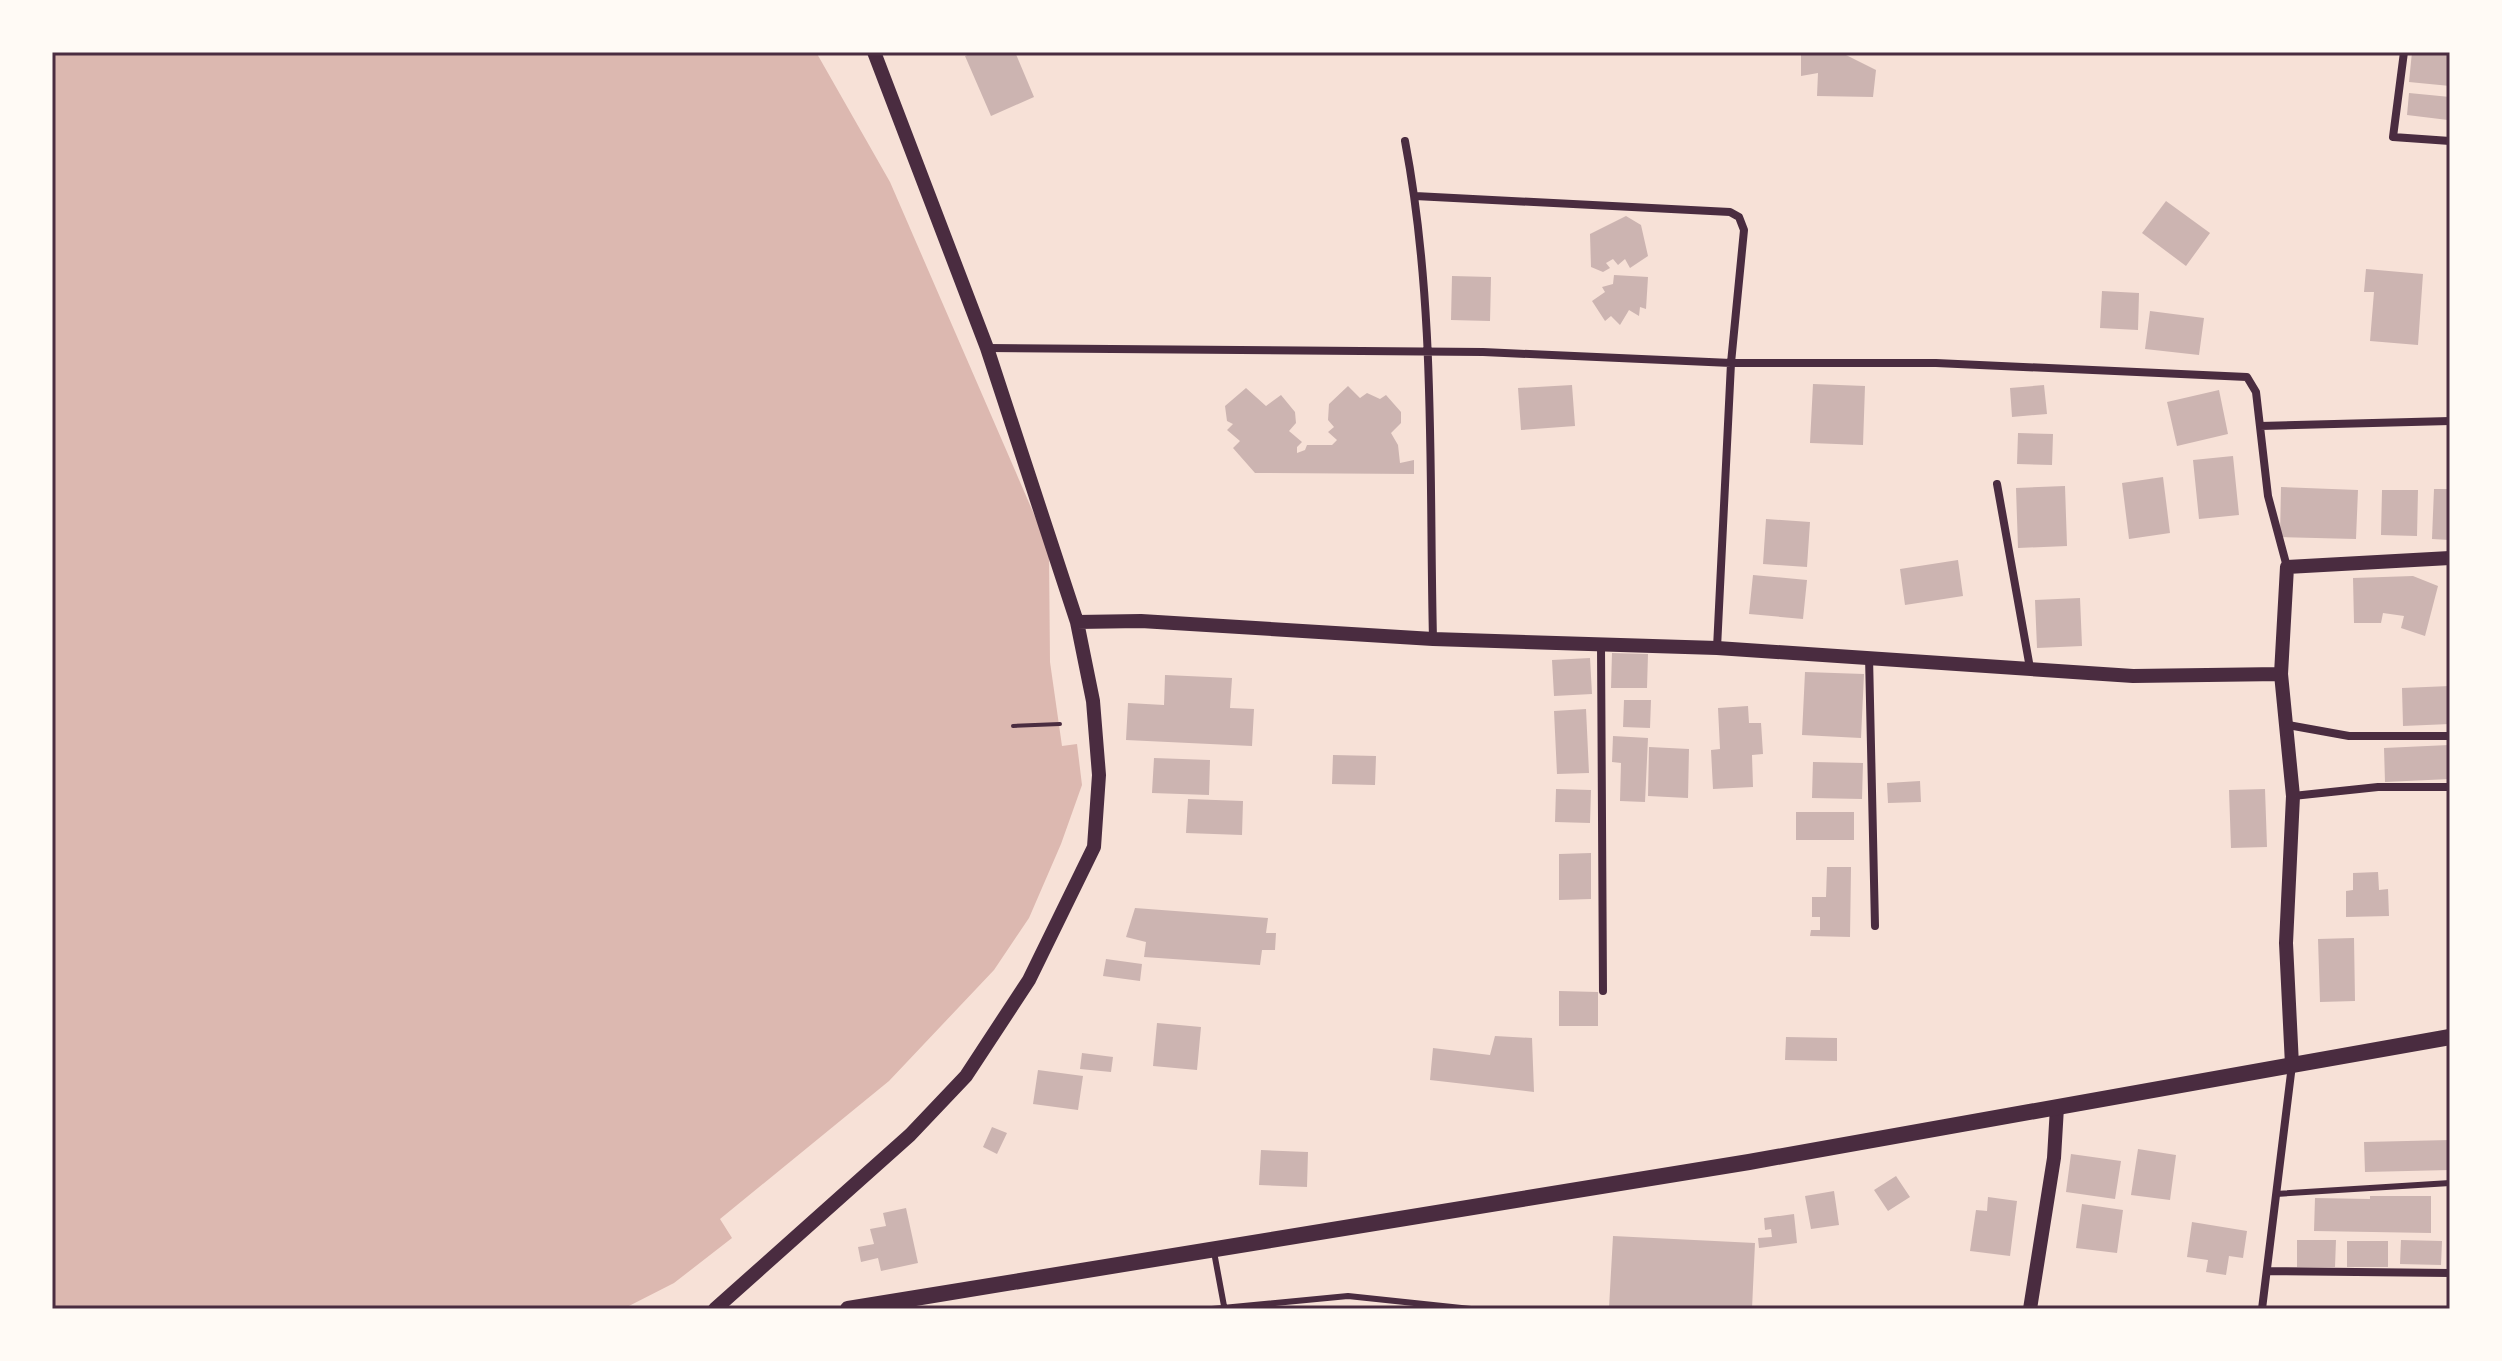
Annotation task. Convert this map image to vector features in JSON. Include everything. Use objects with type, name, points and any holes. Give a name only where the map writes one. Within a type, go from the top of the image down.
[{"type":"main road","points":[[848,1309],[1749,1162],[2450,1037]]},
{"type":"street","points":[[715,1309],[910,1135],[966,1076],[1029,980],[1094,847],[1099,775],[1093,701],[1077,622],[987,348],[874,52]]},
{"type":"street","points":[[2404,52],[2393,137],[2450,141]]},
{"type":"street","points":[[1405,141],[1415,196],[1426,353],[1433,639]]},
{"type":"street","points":[[1415,196],[1730,212],[1739,217],[1744,230],[1731,363],[1717,648]]},
{"type":"street","points":[[987,348],[1483,352],[1731,363],[1936,363],[2247,377],[2254,383],[2268,496],[2287,567],[2281,674],[2293,796],[2286,943],[2292,1065],[2262,1309]]},
{"type":"street","points":[[2260,426],[2450,421]]},
{"type":"street","points":[[1997,484],[2030,668]]},
{"type":"street","points":[[2287,567],[2450,558]]},
{"type":"street","points":[[1077,622],[1172,623],[1433,639],[1717,648],[2133,676],[2281,674]]},
{"type":"street","points":[[1601,645],[1603,991]]},
{"type":"street","points":[[1869,656],[1875,926]]},
{"type":"street","points":[[2288,725],[2349,736],[2450,736]]},
{"type":"street","points":[[2293,796],[2347,788],[2450,787]]},
{"type":"street","points":[[2030,1309],[2054,1158],[2057,1107]]},
{"type":"street","points":[[2267,1271],[2450,1273]]},
{"type":"lane","points":[[2276,1194],[2450,1183]]},
{"type":"lane","points":[[1214,1248],[1224,1306]]},
{"type":"lane","points":[[1212,1309],[1348,1296],[1471,1309]]},
{"type":"path","points":[[1013,726],[1060,724]]},
{"type":"shaded area","points":[[52,52],[816,52],[890,182],[1043,535],[1049,555],[1050,662],[1062,746],[1077,744],[1082,785],[1029,918],[994,970],[889,1081],[720,1219],[732,1238],[674,1283],[623,1309],[52,1309]]},
{"type":"building","points":[[974,52],[1015,52],[1034,97],[991,116],[965,56]]},
{"type":"building","points":[[2412,52],[2450,52],[2450,86],[2409,82]]},
{"type":"building","points":[[1844,54],[1876,70],[1873,97],[1817,96],[1818,73],[1801,76],[1801,55]]},
{"type":"building","points":[[2409,93],[2450,97],[2448,120],[2407,115]]},
{"type":"building","points":[[2166,201],[2210,233],[2186,266],[2142,233]]},
{"type":"building","points":[[1626,216],[1641,225],[1648,256],[1630,268],[1625,259],[1618,265],[1613,259],[1606,263],[1610,268],[1603,272],[1591,267],[1590,234]]},
{"type":"building","points":[[2366,269],[2423,274],[2418,345],[2370,341],[2374,292],[2364,292]]},
{"type":"building","points":[[1614,275],[1648,277],[1646,309],[1640,307],[1639,316],[1629,310],[1620,325],[1611,316],[1605,321],[1592,301],[1605,292],[1602,287],[1613,284]]},
{"type":"building","points":[[1452,276],[1491,277],[1490,321],[1451,320]]},
{"type":"building","points":[[2102,291],[2139,293],[2138,330],[2100,328]]},
{"type":"building","points":[[2150,311],[2204,318],[2199,355],[2145,349]]},
{"type":"building","points":[[1813,384],[1865,386],[1863,445],[1810,443]]},
{"type":"building","points":[[1572,385],[1575,426],[1521,430],[1518,388]]},
{"type":"building","points":[[2044,385],[2047,414],[2012,417],[2010,388]]},
{"type":"building","points":[[1348,386],[1360,398],[1367,393],[1380,399],[1386,395],[1401,412],[1401,423],[1391,433],[1398,445],[1400,463],[1414,460],[1414,474],[1255,473],[1233,448],[1240,441],[1227,430],[1233,424],[1227,421],[1225,406],[1246,388],[1266,406],[1281,395],[1295,412],[1296,423],[1289,431],[1302,442],[1297,447],[1297,453],[1305,450],[1307,445],[1332,445],[1337,440],[1328,432],[1334,427],[1328,420],[1329,404]]},
{"type":"building","points":[[2219,390],[2228,434],[2177,446],[2167,402]]},
{"type":"building","points":[[2018,433],[2053,434],[2052,465],[2017,464]]},
{"type":"building","points":[[2233,456],[2239,515],[2199,519],[2193,460]]},
{"type":"building","points":[[2163,477],[2170,533],[2129,539],[2122,483]]},
{"type":"building","points":[[2065,486],[2067,546],[2018,548],[2016,488]]},
{"type":"building","points":[[2281,487],[2358,490],[2356,539],[2280,537]]},
{"type":"building","points":[[2434,489],[2450,489],[2450,540],[2432,539]]},
{"type":"building","points":[[2382,490],[2418,490],[2417,536],[2381,535]]},
{"type":"building","points":[[1766,519],[1810,522],[1807,567],[1763,564]]},
{"type":"building","points":[[1958,560],[1963,596],[1905,605],[1900,569]]},
{"type":"building","points":[[1753,575],[1807,580],[1803,619],[1749,614]]},
{"type":"building","points":[[2413,576],[2438,586],[2425,636],[2401,628],[2404,616],[2383,613],[2381,623],[2354,623],[2353,578]]},
{"type":"building","points":[[2080,598],[2082,646],[2037,648],[2035,600]]},
{"type":"building","points":[[1612,653],[1648,654],[1647,688],[1611,688]]},
{"type":"building","points":[[1590,658],[1592,694],[1554,696],[1552,660]]},
{"type":"building","points":[[1805,672],[1864,674],[1861,738],[1802,735]]},
{"type":"building","points":[[1165,675],[1232,678],[1230,708],[1254,709],[1252,746],[1126,740],[1128,703],[1164,705]]},
{"type":"building","points":[[2450,686],[2450,724],[2403,726],[2402,688]]},
{"type":"building","points":[[1624,700],[1651,700],[1650,728],[1623,727]]},
{"type":"building","points":[[1748,706],[1749,723],[1761,723],[1763,754],[1752,755],[1753,787],[1713,789],[1711,750],[1720,749],[1718,708]]},
{"type":"building","points":[[1586,709],[1589,773],[1557,774],[1554,711]]},
{"type":"building","points":[[1613,736],[1648,738],[1645,802],[1620,801],[1621,763],[1612,762]]},
{"type":"building","points":[[2449,745],[2450,779],[2385,782],[2384,748]]},
{"type":"building","points":[[1649,747],[1689,749],[1688,798],[1648,796]]},
{"type":"building","points":[[1333,755],[1376,756],[1375,785],[1332,784]]},
{"type":"building","points":[[1154,758],[1210,760],[1209,795],[1152,793]]},
{"type":"building","points":[[1813,762],[1863,763],[1862,799],[1812,798]]},
{"type":"building","points":[[1920,781],[1921,802],[1888,803],[1887,783]]},
{"type":"building","points":[[1556,789],[1591,790],[1590,823],[1555,822]]},
{"type":"building","points":[[2265,789],[2267,847],[2231,848],[2229,790]]},
{"type":"building","points":[[1188,799],[1243,801],[1242,835],[1186,833]]},
{"type":"building","points":[[1796,812],[1854,812],[1854,840],[1796,840]]},
{"type":"building","points":[[1591,853],[1591,899],[1559,900],[1559,854]]},
{"type":"building","points":[[1827,867],[1851,867],[1850,937],[1810,936],[1811,930],[1820,930],[1820,917],[1812,917],[1812,897],[1826,897]]},
{"type":"building","points":[[2378,872],[2379,890],[2388,889],[2389,916],[2346,917],[2346,891],[2353,890],[2353,873]]},
{"type":"building","points":[[1135,908],[1268,918],[1266,933],[1276,933],[1275,950],[1262,950],[1260,965],[1144,957],[1146,942],[1126,937]]},
{"type":"building","points":[[2354,938],[2355,1001],[2320,1002],[2318,939]]},
{"type":"building","points":[[1106,959],[1142,964],[1140,981],[1103,976]]},
{"type":"building","points":[[1559,991],[1598,992],[1598,1026],[1559,1026]]},
{"type":"building","points":[[1157,1023],[1201,1027],[1197,1070],[1153,1066]]},
{"type":"building","points":[[1495,1036],[1532,1038],[1534,1092],[1430,1080],[1433,1048],[1490,1055]]},
{"type":"building","points":[[1786,1037],[1837,1038],[1837,1061],[1785,1060]]},
{"type":"building","points":[[1082,1053],[1113,1057],[1111,1072],[1080,1069]]},
{"type":"building","points":[[1038,1070],[1083,1076],[1078,1110],[1033,1104]]},
{"type":"building","points":[[992,1127],[1007,1133],[997,1154],[983,1147]]},
{"type":"building","points":[[2450,1140],[2450,1170],[2365,1172],[2364,1142]]},
{"type":"building","points":[[2138,1149],[2176,1155],[2170,1200],[2131,1195]]},
{"type":"building","points":[[1261,1150],[1308,1152],[1307,1187],[1259,1185]]},
{"type":"building","points":[[2071,1154],[2121,1161],[2115,1199],[2066,1192]]},
{"type":"building","points":[[1896,1176],[1910,1197],[1888,1211],[1874,1190]]},
{"type":"building","points":[[1834,1191],[1839,1225],[1811,1229],[1805,1196]]},
{"type":"building","points":[[2370,1196],[2431,1196],[2431,1233],[2314,1231],[2315,1198],[2370,1199]]},
{"type":"building","points":[[1988,1197],[2017,1201],[2010,1256],[1970,1251],[1976,1210],[1987,1211]]},
{"type":"building","points":[[2082,1204],[2123,1210],[2117,1253],[2076,1248]]},
{"type":"building","points":[[906,1208],[918,1263],[881,1271],[878,1258],[861,1262],[858,1247],[874,1244],[870,1229],[886,1226],[883,1213]]},
{"type":"building","points":[[1794,1214],[1797,1243],[1759,1248],[1758,1238],[1772,1237],[1771,1229],[1765,1230],[1764,1218]]},
{"type":"building","points":[[2192,1222],[2247,1231],[2243,1258],[2229,1256],[2226,1275],[2206,1272],[2208,1260],[2187,1257]]},
{"type":"building","points":[[1613,1236],[1755,1243],[1752,1309],[1609,1308]]},
{"type":"building","points":[[2297,1240],[2336,1240],[2335,1267],[2297,1267]]},
{"type":"building","points":[[2401,1240],[2442,1241],[2441,1265],[2400,1264]]},
{"type":"building","points":[[2347,1241],[2388,1241],[2388,1267],[2347,1267]]}]
